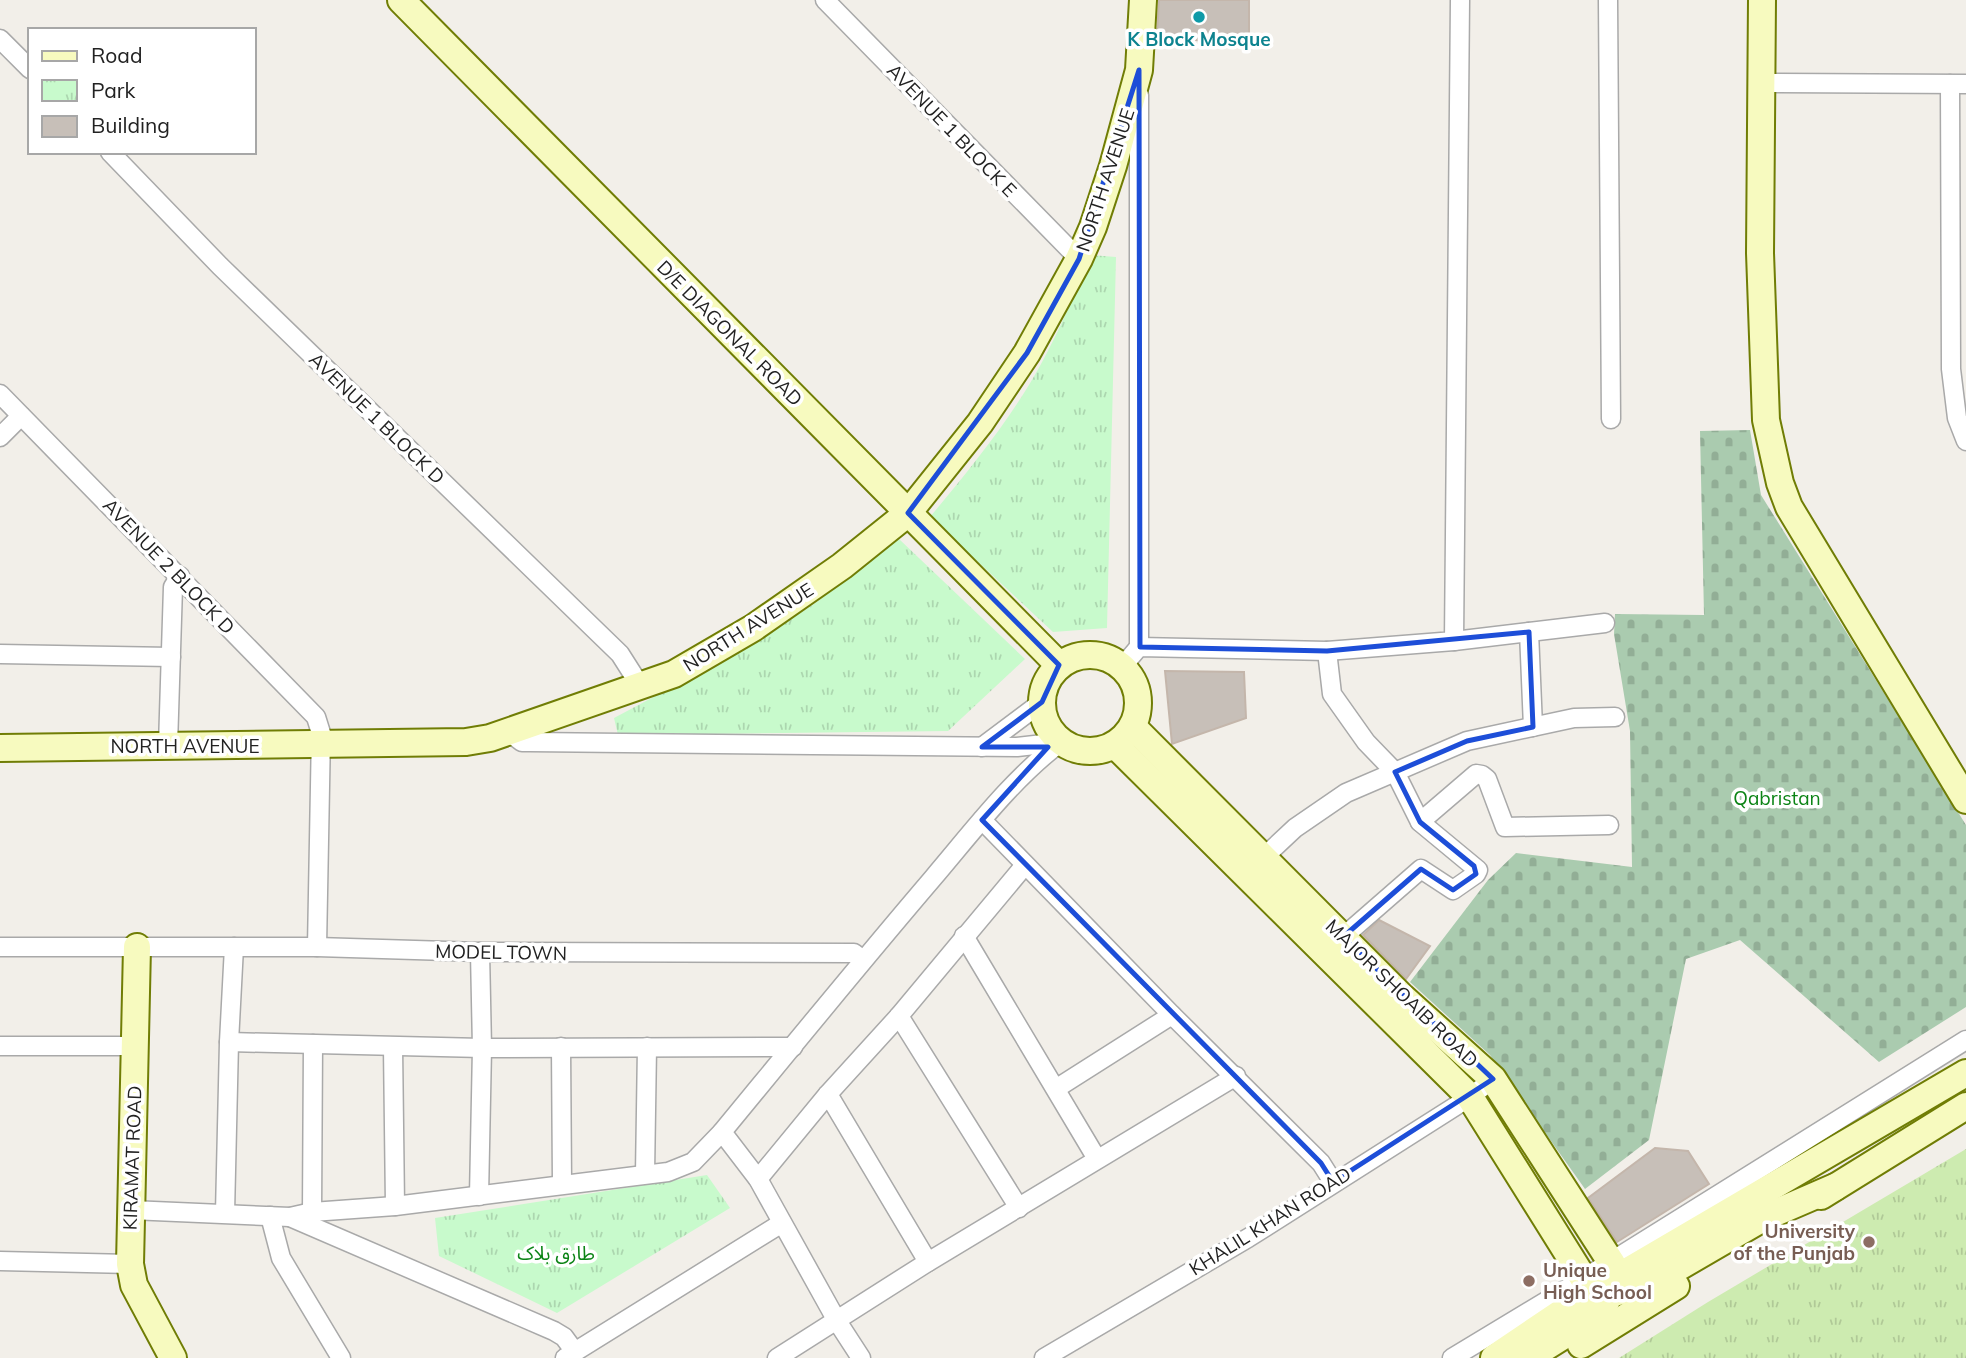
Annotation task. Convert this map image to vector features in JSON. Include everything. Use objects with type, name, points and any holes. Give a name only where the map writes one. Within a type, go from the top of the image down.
[{"type":"street","name":"D/E DIAGONAL ROAD","points":[[401,0],[1059,665]]},
{"type":"street","name":"AVENUE 1 BLOCK E","points":[[825,0],[1079,259]]},
{"type":"street","name":"NORTH AVENUE","points":[[0,748],[466,742],[510,733],[674,674],[753,628],[842,566],[908,513],[950,463],[1027,352],[1079,259],[1093,227],[1139,70],[1143,0]]},
{"type":"street","points":[[1454,641],[1460,0]]},
{"type":"street","points":[[1608,0],[1611,419]]},
{"type":"street","points":[[1762,0],[1760,253],[1766,420],[1780,483],[1788,507],[1965,795]]},
{"type":"street","points":[[0,39],[28,67]]},
{"type":"street","points":[[1139,70],[1131,657],[1131,677],[1139,702],[1138,715],[1124,736],[1102,750],[1088,752],[1074,749],[1061,742],[1050,731],[1044,717],[1044,688],[1059,665],[1084,655],[1111,659],[1131,657],[1327,651],[1454,641],[1605,623]]},
{"type":"street","points":[[1762,83],[1958,84],[1958,323],[1951,369],[1957,418],[1966,441]]},
{"type":"street","name":"AVENUE 1 BLOCK D","points":[[112,154],[220,265],[620,654],[641,687]]},
{"type":"street","name":"AVENUE 2 BLOCK D","points":[[0,394],[316,717],[320,724],[317,947]]},
{"type":"street","points":[[0,437],[21,416]]},
{"type":"street","points":[[168,745],[173,587],[180,576]]},
{"type":"street","points":[[1528,632],[1532,727]]},
{"type":"street","points":[[1327,651],[1332,694],[1366,741],[1395,772],[1420,822],[1478,870],[1453,890],[1421,869],[1343,937]]},
{"type":"street","points":[[0,654],[171,657]]},
{"type":"street","points":[[982,747],[1042,702]]},
{"type":"street","points":[[1264,858],[1295,828],[1346,793],[1467,741],[1574,718],[1615,717]]},
{"type":"street","points":[[510,733],[522,742],[1017,747],[1061,742]]},
{"type":"street","name":"MAJOR SHOAIB ROAD","points":[[1124,736],[1264,858],[1402,997],[1493,1079],[1603,1280]]},
{"type":"street","name":"MAJOR SHOAIB ROAD","points":[[1124,736],[1470,1097],[1603,1280]]},
{"type":"street","points":[[131,1210],[290,1217],[312,1212],[478,1196],[682,1168],[706,1150],[722,1132],[982,820],[1035,761],[1061,742]]},
{"type":"street","points":[[1420,822],[1476,775],[1482,775],[1487,779],[1505,827],[1609,825]]},
{"type":"street","points":[[982,820],[1321,1163],[1333,1182]]},
{"type":"street","points":[[758,1180],[828,1094],[899,1016],[1025,865]]},
{"type":"street","points":[[964,936],[1097,1159]]},
{"type":"street","name":"MODEL TOWN","points":[[0,947],[317,947],[480,952],[854,953],[863,960]]},
{"type":"street","name":"KIRAMAT ROAD","points":[[136,947],[130,1264],[134,1285],[173,1358]]},
{"type":"street","points":[[225,1213],[234,947]]},
{"type":"street","points":[[478,1196],[482,1048],[480,952]]},
{"type":"street","points":[[1056,1088],[1172,1015]]},
{"type":"street","points":[[899,1016],[1018,1208]]},
{"type":"street","points":[[1494,1358],[1603,1280],[1966,1040]]},
{"type":"street","points":[[229,1042],[482,1048],[793,1047]]},
{"type":"street","points":[[312,1212],[313,1044]]},
{"type":"street","points":[[0,1046],[135,1046]]},
{"type":"street","points":[[561,1046],[562,1184]]},
{"type":"street","points":[[645,1174],[647,1046]]},
{"type":"street","points":[[393,1047],[395,1206]]},
{"type":"street","points":[[1452,1358],[1603,1280],[1966,1073]]},
{"type":"street","points":[[777,1358],[928,1262],[1236,1076]]},
{"type":"street","name":"KHALIL KHAN ROAD","points":[[1044,1358],[1248,1238],[1470,1097],[1493,1079]]},
{"type":"street","points":[[828,1094],[928,1262]]},
{"type":"street","points":[[1559,1358],[1966,1107]]},
{"type":"street","points":[[722,1132],[758,1180],[837,1321],[861,1358]]},
{"type":"street","points":[[1603,1280],[1630,1290],[1653,1282],[1763,1218],[1835,1187]]},
{"type":"street","points":[[270,1216],[281,1258],[341,1358]]},
{"type":"street","points":[[290,1217],[554,1331],[564,1337],[570,1355],[782,1223]]},
{"type":"street","points":[[0,1261],[130,1264]]},
{"type":"street","points":[[1528,1358],[1589,1321],[1603,1307],[1603,1280]]},
{"type":"highlighted area","points":[[1139,70],[1140,647],[1327,651],[1529,632],[1533,727],[1467,741],[1395,772],[1420,822],[1474,866],[1476,874],[1453,890],[1421,869],[1343,937],[1493,1079],[1333,1182],[1321,1163],[982,820],[1048,747],[982,747],[1042,702],[1059,665],[908,513],[1027,353],[1079,259]]},
{"type":"green space","points":[[1091,255],[1116,257],[1107,628],[1053,632],[930,517],[1017,404],[1048,351]]},
{"type":"green space","name":"Qabristan","points":[[1750,430],[1761,495],[1966,825],[1966,1007],[1879,1062],[1740,940],[1686,959],[1649,1140],[1585,1189],[1490,1055],[1410,982],[1488,880],[1516,853],[1632,867],[1630,731],[1614,634],[1615,614],[1704,615],[1700,431]]},
{"type":"green space","points":[[899,539],[1025,659],[948,731],[618,735],[614,718],[751,645],[814,604]]},
{"type":"green space","name":"University of the Punjab","points":[[1966,1149],[1966,1358],[1619,1358],[1708,1302]]},
{"type":"green space","name":"طارق بلاک","points":[[707,1175],[730,1208],[557,1313],[439,1256],[435,1218]]},
{"type":"building","name":"K Block Mosque","points":[[1159,0],[1249,0],[1249,47],[1157,35]]},
{"type":"building","points":[[1165,671],[1244,672],[1246,718],[1172,744]]},
{"type":"building","points":[[1379,920],[1430,946],[1406,979],[1363,935]]},
{"type":"building","points":[[1655,1148],[1688,1151],[1709,1184],[1617,1242],[1588,1198]]},
{"type":"place","name":"K Block Mosque","points":[[1199,17]]},
{"type":"place","name":"University of the Punjab","points":[[1869,1242]]},
{"type":"place","name":"Unique High School","points":[[1529,1281]]}]
